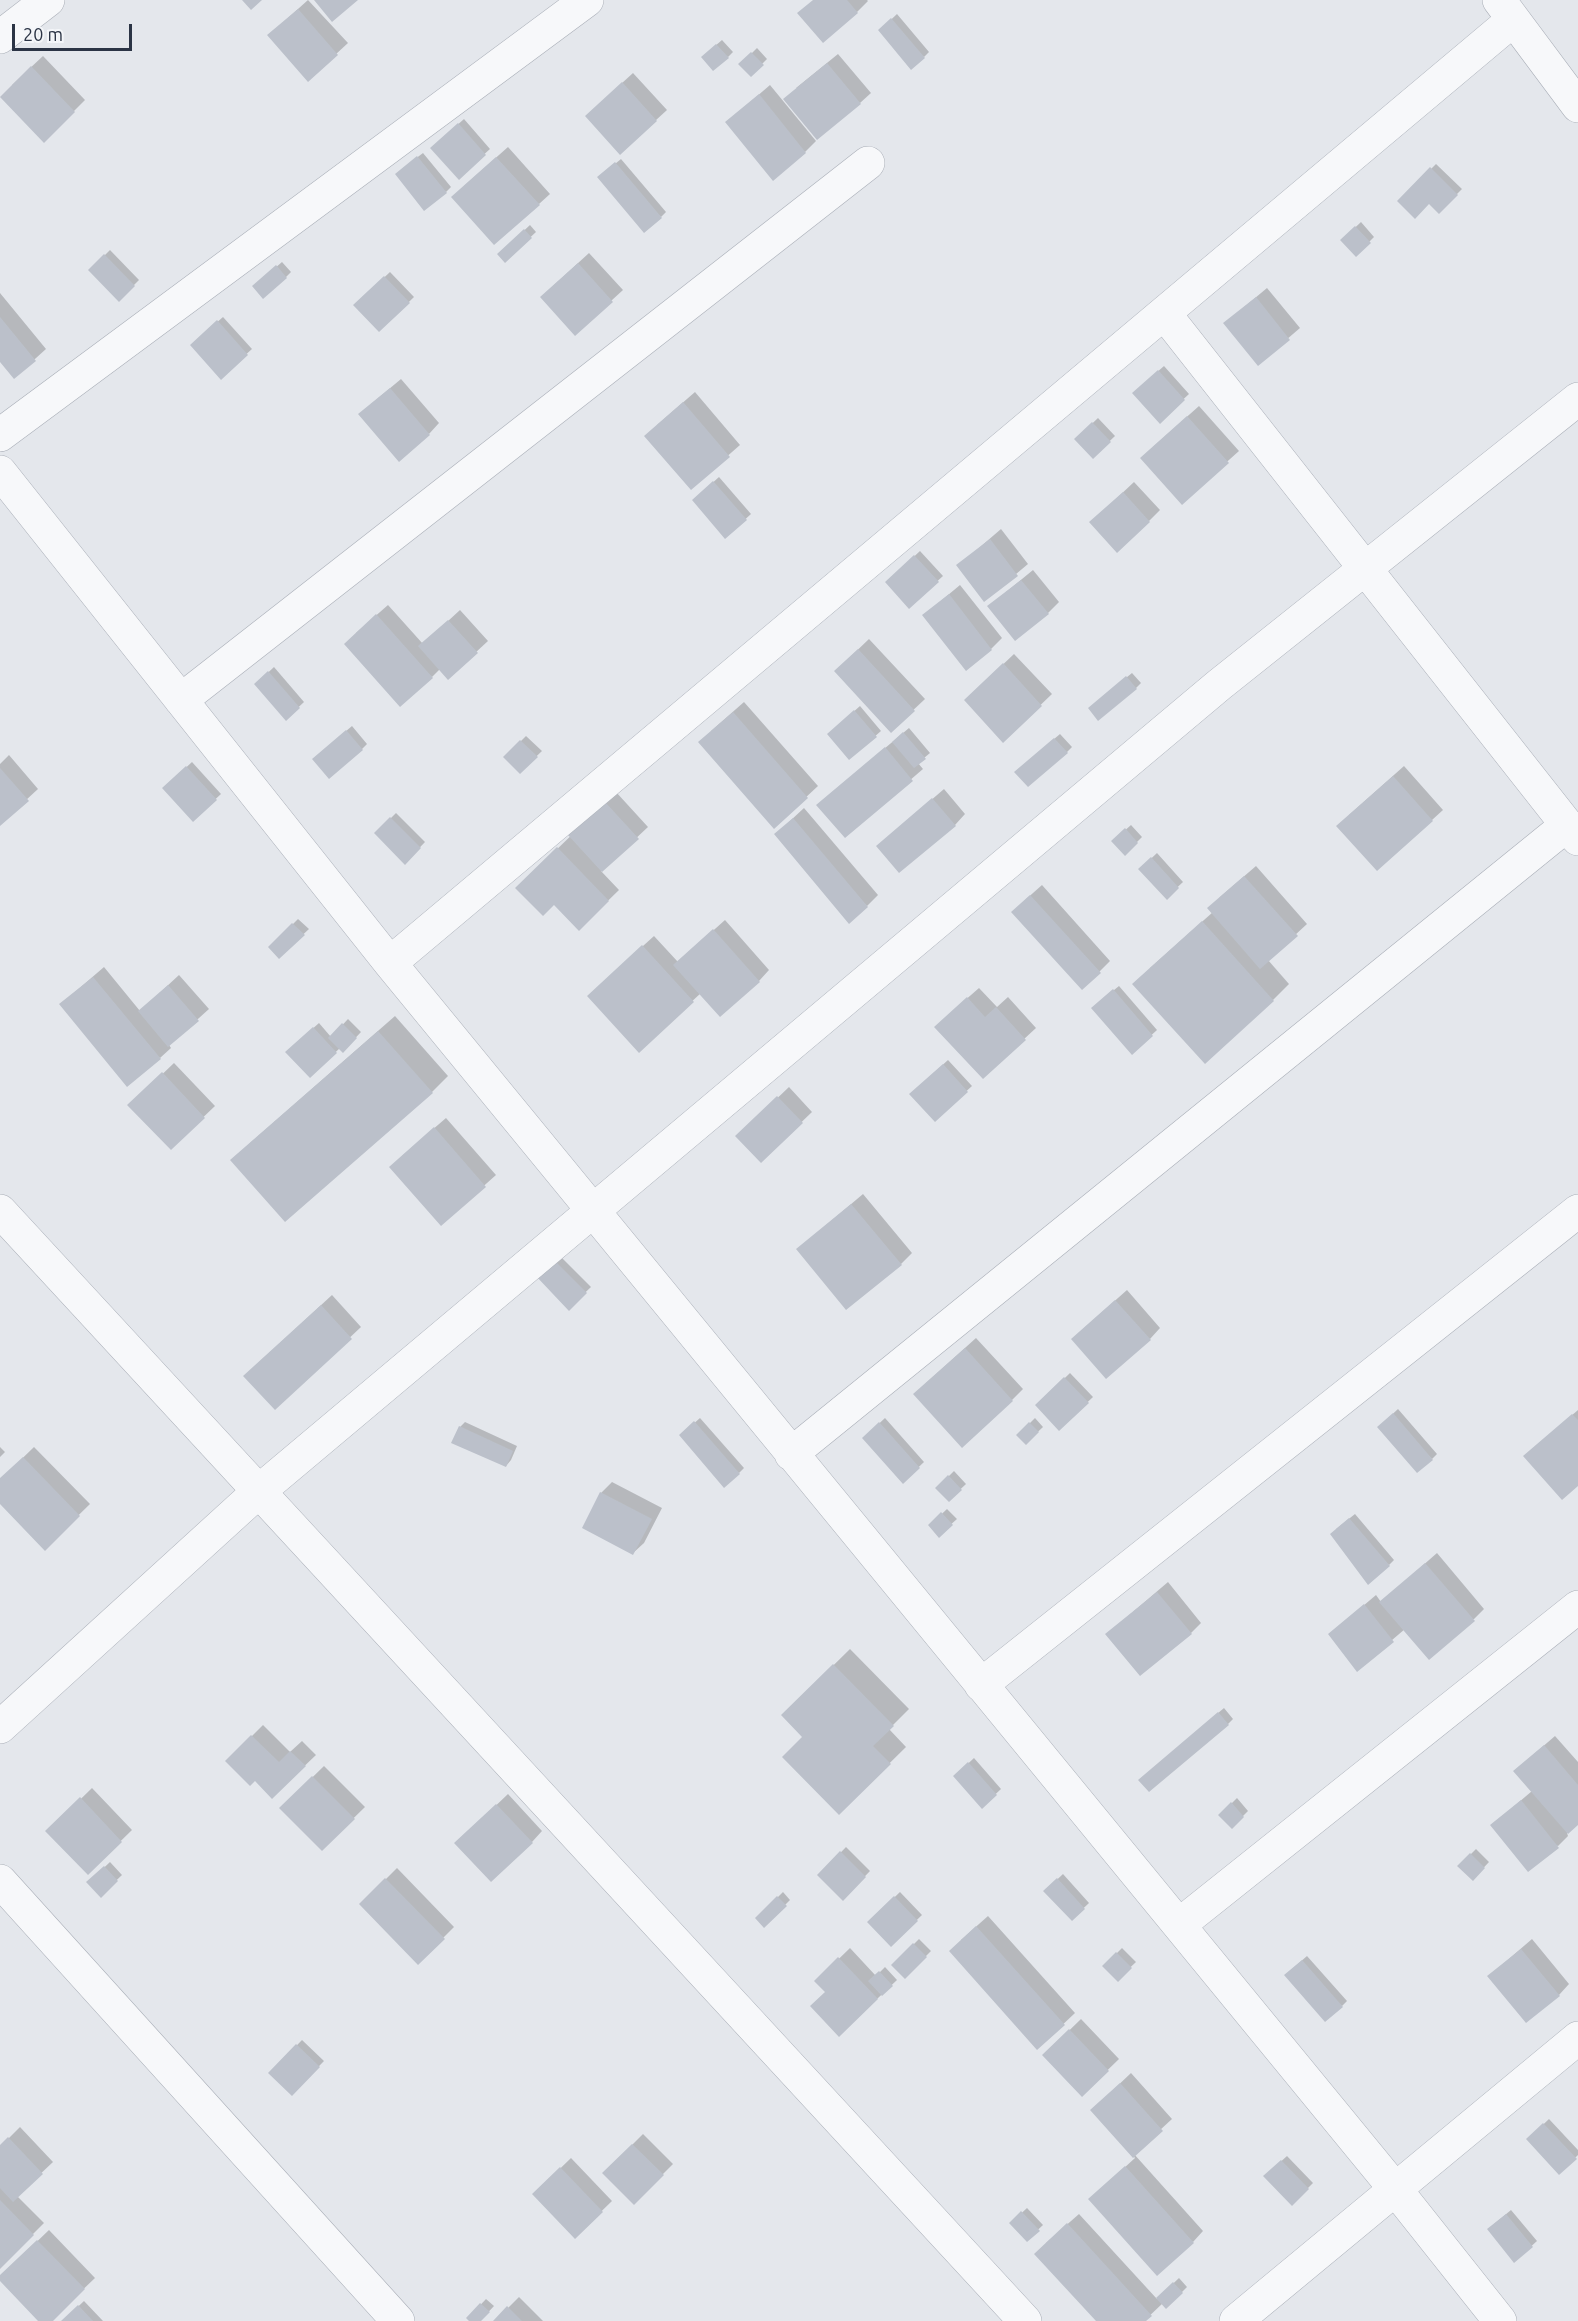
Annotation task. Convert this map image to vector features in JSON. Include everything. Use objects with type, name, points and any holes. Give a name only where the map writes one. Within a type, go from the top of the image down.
[{"type":"street","points":[[0,37],[48,0]]},
{"type":"street","points":[[0,435],[587,0]]},
{"type":"street","points":[[390,963],[1164,313],[1506,10],[1578,106]]},
{"type":"street","points":[[181,700],[868,163]]},
{"type":"street","points":[[791,1454],[1572,832],[1164,313]]},
{"type":"street","points":[[0,1727],[258,1492],[1220,685],[1578,399]]},
{"type":"street","points":[[0,472],[390,963],[1396,2190],[1500,2321]]},
{"type":"street","points":[[0,1211],[1025,2321]]},
{"type":"street","points":[[981,1685],[1578,1211]]},
{"type":"street","points":[[1179,1925],[1578,1607]]},
{"type":"street","points":[[0,1881],[398,2321]]},
{"type":"street","points":[[1236,2321],[1578,2038]]},
{"type":"building","points":[[242,0],[262,0],[251,10]]},
{"type":"building","points":[[314,0],[358,0],[332,22]]},
{"type":"building","points":[[813,0],[847,0],[858,13],[823,43],[797,13]]},
{"type":"building","points":[[298,9],[338,55],[308,82],[267,35]]},
{"type":"building","points":[[891,18],[925,58],[911,70],[878,30]]},
{"type":"building","points":[[716,44],[729,58],[713,71],[701,57]]},
{"type":"building","points":[[751,52],[764,65],[751,77],[738,64]]},
{"type":"building","points":[[827,63],[861,104],[817,140],[783,99]]},
{"type":"building","points":[[31,66],[75,112],[44,143],[0,97]]},
{"type":"building","points":[[622,82],[657,121],[620,155],[585,116]]},
{"type":"building","points":[[759,94],[806,153],[773,181],[725,122]]},
{"type":"building","points":[[458,123],[486,155],[459,180],[430,148]]},
{"type":"building","points":[[417,156],[447,193],[424,211],[395,174]]},
{"type":"building","points":[[496,157],[540,205],[494,245],[451,197]]},
{"type":"building","points":[[615,162],[662,218],[644,233],[597,177]]},
{"type":"building","points":[[1430,167],[1458,195],[1439,214],[1429,204],[1415,219],[1397,201]]},
{"type":"building","points":[[1355,226],[1371,243],[1356,257],[1340,240]]},
{"type":"building","points":[[524,229],[532,238],[505,263],[497,254]]},
{"type":"building","points":[[104,254],[135,286],[119,302],[88,270]]},
{"type":"building","points":[[578,263],[613,302],[575,336],[540,297]]},
{"type":"building","points":[[276,265],[287,278],[263,299],[252,286]]},
{"type":"building","points":[[384,276],[410,303],[379,332],[353,305]]},
{"type":"building","points":[[1256,297],[1290,340],[1258,366],[1223,323]]},
{"type":"building","points":[[0,317],[36,361],[14,379],[0,362]]},
{"type":"building","points":[[217,320],[248,355],[221,380],[190,345]]},
{"type":"building","points":[[1158,370],[1185,400],[1160,424],[1132,393]]},
{"type":"building","points":[[390,388],[430,435],[399,462],[358,414]]},
{"type":"building","points":[[683,402],[730,457],[691,490],[644,436]]},
{"type":"building","points":[[1187,416],[1229,463],[1182,505],[1140,458]]},
{"type":"building","points":[[1092,422],[1111,442],[1093,459],[1074,439]]},
{"type":"building","points":[[713,481],[747,520],[725,539],[692,500]]},
{"type":"building","points":[[1123,492],[1150,522],[1117,553],[1089,522]]},
{"type":"building","points":[[990,539],[1018,576],[984,602],[956,565]]},
{"type":"building","points":[[914,555],[939,582],[909,609],[885,582]]},
{"type":"building","points":[[1021,580],[1049,614],[1015,641],[987,606]]},
{"type":"building","points":[[949,594],[992,650],[966,671],[922,615]]},
{"type":"building","points":[[376,614],[433,678],[400,707],[344,644]]},
{"type":"building","points":[[448,620],[478,653],[448,680],[418,646]]},
{"type":"building","points":[[858,649],[915,711],[891,733],[834,671]]},
{"type":"building","points":[[1003,663],[1042,706],[1003,743],[964,700]]},
{"type":"building","points":[[268,671],[300,708],[286,721],[254,684]]},
{"type":"building","points":[[1126,676],[1137,689],[1098,721],[1088,708]]},
{"type":"building","points":[[854,710],[877,737],[849,760],[827,734]]},
{"type":"building","points":[[733,712],[808,798],[774,829],[698,742]]},
{"type":"building","points":[[346,730],[363,750],[329,779],[312,759]]},
{"type":"building","points":[[903,732],[926,759],[914,768],[892,742]]},
{"type":"building","points":[[1054,738],[1068,753],[1028,787],[1014,772]]},
{"type":"building","points":[[520,740],[538,757],[520,774],[503,757]]},
{"type":"building","points":[[885,747],[913,781],[845,838],[816,805]]},
{"type":"building","points":[[186,766],[217,800],[193,822],[162,788]]},
{"type":"building","points":[[0,768],[29,801],[0,826]]},
{"type":"building","points":[[1393,776],[1433,821],[1377,871],[1336,826]]},
{"type":"building","points":[[932,798],[956,826],[899,873],[876,846]]},
{"type":"building","points":[[605,802],[639,839],[602,872],[568,835]]},
{"type":"building","points":[[390,817],[421,848],[405,865],[374,833]]},
{"type":"building","points":[[793,818],[868,907],[849,924],[774,834]]},
{"type":"building","points":[[1125,828],[1138,843],[1125,856],[1111,841]]},
{"type":"building","points":[[557,847],[609,901],[579,931],[554,905],[543,916],[515,888]]},
{"type":"building","points":[[1151,857],[1179,888],[1167,900],[1138,869]]},
{"type":"building","points":[[1244,876],[1298,936],[1260,969],[1207,908]]},
{"type":"building","points":[[1030,895],[1101,973],[1082,990],[1011,912]]},
{"type":"building","points":[[1202,921],[1274,1001],[1205,1064],[1132,984]]},
{"type":"building","points":[[292,923],[305,935],[279,959],[268,947]]},
{"type":"building","points":[[713,929],[760,982],[720,1017],[673,965]]},
{"type":"building","points":[[642,945],[694,1002],[639,1053],[587,996]]},
{"type":"building","points":[[93,977],[161,1059],[127,1087],[59,1004]]},
{"type":"building","points":[[168,985],[199,1021],[168,1047],[138,1011]]},
{"type":"building","points":[[1113,989],[1153,1036],[1132,1055],[1091,1008]]},
{"type":"building","points":[[967,997],[985,1017],[996,1007],[1026,1040],[983,1079],[934,1027]]},
{"type":"building","points":[[342,1023],[357,1038],[343,1053],[328,1038]]},
{"type":"building","points":[[313,1027],[337,1053],[310,1078],[285,1052]]},
{"type":"building","points":[[378,1031],[433,1093],[285,1222],[230,1160]]},
{"type":"building","points":[[943,1064],[968,1092],[935,1122],[909,1094]]},
{"type":"building","points":[[162,1072],[205,1118],[171,1150],[127,1105]]},
{"type":"building","points":[[777,1096],[803,1123],[761,1163],[735,1136]]},
{"type":"building","points":[[434,1127],[486,1187],[441,1226],[389,1167]]},
{"type":"building","points":[[851,1204],[902,1265],[846,1310],[796,1249]]},
{"type":"building","points":[[552,1258],[587,1293],[569,1311],[535,1275]]},
{"type":"building","points":[[1115,1300],[1151,1340],[1106,1379],[1071,1339]]},
{"type":"building","points":[[321,1305],[352,1339],[275,1410],[243,1376]]},
{"type":"building","points":[[965,1348],[1013,1401],[962,1448],[913,1394]]},
{"type":"building","points":[[1064,1377],[1089,1403],[1059,1431],[1035,1405]]},
{"type":"building","points":[[1393,1413],[1433,1460],[1417,1473],[1377,1427]]},
{"type":"building","points":[[1572,1414],[1578,1420],[1578,1486],[1562,1500],[1523,1456]]},
{"type":"building","points":[[694,1421],[740,1474],[724,1488],[679,1435]]},
{"type":"building","points":[[879,1422],[920,1468],[903,1484],[862,1438]]},
{"type":"building","points":[[1029,1422],[1039,1432],[1026,1445],[1016,1435]]},
{"type":"building","points":[[459,1426],[513,1451],[506,1467],[451,1443]]},
{"type":"building","points":[[23,1457],[80,1516],[45,1551],[0,1504],[0,1478]]},
{"type":"building","points":[[948,1475],[962,1490],[949,1502],[935,1488]]},
{"type":"building","points":[[600,1492],[652,1519],[633,1555],[582,1528]]},
{"type":"building","points":[[941,1512],[953,1525],[939,1538],[928,1525]]},
{"type":"building","points":[[1349,1518],[1390,1566],[1368,1585],[1330,1534]]},
{"type":"building","points":[[1425,1563],[1475,1621],[1429,1660],[1379,1602]]},
{"type":"building","points":[[1157,1592],[1192,1634],[1140,1676],[1105,1634]]},
{"type":"building","points":[[1364,1604],[1394,1642],[1357,1672],[1328,1634]]},
{"type":"building","points":[[833,1664],[894,1726],[873,1746],[891,1764],[839,1815],[782,1757],[802,1737],[781,1715]]},
{"type":"building","points":[[1218,1712],[1229,1725],[1149,1792],[1138,1780]]},
{"type":"building","points":[[251,1735],[279,1762],[290,1751],[306,1766],[272,1799],[255,1781],[250,1786],[225,1761]]},
{"type":"building","points":[[1544,1745],[1578,1785],[1578,1825],[1568,1834],[1513,1771]]},
{"type":"building","points":[[968,1762],[997,1795],[982,1809],[953,1776]]},
{"type":"building","points":[[312,1776],[355,1819],[322,1851],[279,1808]]},
{"type":"building","points":[[80,1797],[122,1842],[88,1875],[45,1831]]},
{"type":"building","points":[[1521,1800],[1559,1848],[1528,1872],[1490,1825]]},
{"type":"building","points":[[1231,1802],[1244,1817],[1232,1829],[1218,1815]]},
{"type":"building","points":[[496,1804],[533,1843],[491,1882],[454,1843]]},
{"type":"building","points":[[840,1851],[866,1877],[843,1901],[817,1875]]},
{"type":"building","points":[[1470,1853],[1485,1868],[1473,1881],[1457,1866]]},
{"type":"building","points":[[104,1866],[118,1881],[101,1898],[86,1882]]},
{"type":"building","points":[[385,1878],[445,1939],[418,1965],[359,1904]]},
{"type":"building","points":[[1057,1878],[1085,1909],[1072,1921],[1043,1891]]},
{"type":"building","points":[[777,1896],[787,1906],[764,1928],[755,1918]]},
{"type":"building","points":[[894,1896],[918,1921],[891,1947],[867,1922]]},
{"type":"building","points":[[976,1926],[1065,2025],[1037,2050],[949,1951]]},
{"type":"building","points":[[913,1943],[927,1957],[905,1979],[891,1965]]},
{"type":"building","points":[[1521,1949],[1560,1996],[1526,2023],[1487,1976]]},
{"type":"building","points":[[1116,1952],[1132,1968],[1118,1982],[1102,1966]]},
{"type":"building","points":[[838,1957],[878,1999],[839,2037],[810,2006],[825,1992],[814,1981]]},
{"type":"building","points":[[1302,1960],[1343,2007],[1325,2022],[1284,1975]]},
{"type":"building","points":[[879,1971],[893,1986],[882,1996],[868,1981]]},
{"type":"building","points":[[1069,2029],[1109,2071],[1082,2097],[1042,2055]]},
{"type":"building","points":[[296,2044],[320,2067],[292,2096],[268,2073]]},
{"type":"building","points":[[1120,2083],[1163,2131],[1133,2158],[1090,2110]]},
{"type":"building","points":[[1543,2123],[1577,2159],[1559,2175],[1526,2139]]},
{"type":"building","points":[[8,2137],[43,2174],[13,2202],[0,2188],[0,2145]]},
{"type":"building","points":[[632,2144],[664,2175],[634,2205],[602,2173]]},
{"type":"building","points":[[1281,2160],[1309,2189],[1292,2206],[1263,2176]]},
{"type":"building","points":[[1125,2166],[1194,2243],[1157,2276],[1088,2199]]},
{"type":"building","points":[[560,2167],[603,2212],[575,2239],[532,2194]]},
{"type":"building","points":[[0,2200],[34,2235],[0,2269]]},
{"type":"building","points":[[1021,2211],[1040,2231],[1027,2242],[1009,2223]]},
{"type":"building","points":[[1506,2214],[1533,2247],[1514,2263],[1487,2229]]},
{"type":"building","points":[[1067,2223],[1152,2316],[1146,2321],[1096,2321],[1034,2254]]},
{"type":"building","points":[[37,2240],[85,2289],[53,2321],[38,2321],[0,2281],[0,2275]]},
{"type":"building","points":[[1173,2282],[1183,2293],[1166,2309],[1156,2298]]},
{"type":"building","points":[[480,2303],[490,2312],[481,2321],[469,2321],[466,2318]]},
{"type":"building","points":[[78,2305],[93,2321],[61,2321]]},
{"type":"building","points":[[507,2306],[522,2321],[493,2321]]}]
